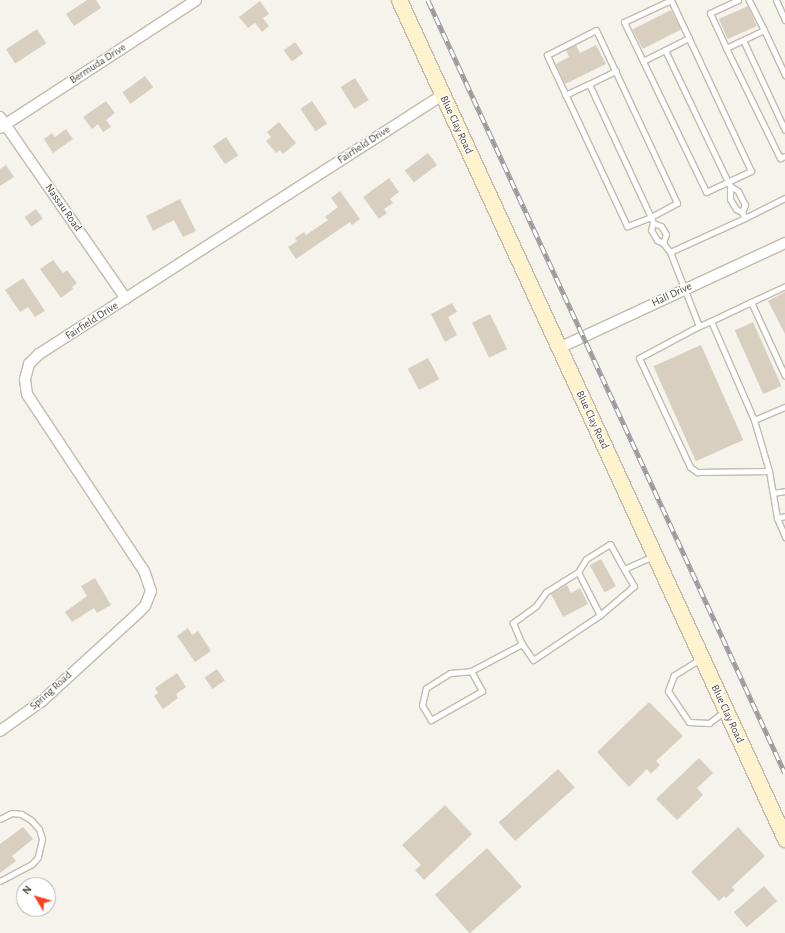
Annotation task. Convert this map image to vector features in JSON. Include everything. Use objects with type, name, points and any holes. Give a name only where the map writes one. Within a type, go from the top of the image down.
[{"type":"street","name":"Bermuda Drive","points":[[2,123],[196,0]]},
{"type":"street","name":"Blue Clay Road","points":[[399,0],[785,839]]},
{"type":"street","name":"Fairfield Drive","points":[[100,648],[145,606],[149,598],[150,586],[144,571],[27,394],[25,379],[29,364],[35,357],[126,300],[442,94]]},
{"type":"street","name":"Nassau Road","points":[[2,123],[126,300]]},
{"type":"street","name":"Hall Drive","points":[[559,348],[785,243]]},
{"type":"street","name":"Spring Road","points":[[0,732],[29,712],[100,648]]},
{"type":"lane","points":[[671,0],[751,171],[727,180],[706,192],[624,22],[671,0]]},
{"type":"lane","points":[[738,0],[710,13],[780,158],[785,156]]},
{"type":"lane","points":[[749,0],[785,75]]},
{"type":"lane","points":[[776,0],[785,20]]},
{"type":"lane","points":[[596,30],[677,203],[651,217],[627,226],[565,95],[546,55],[596,30]]},
{"type":"lane","points":[[726,48],[764,30]]},
{"type":"lane","points":[[643,61],[689,38]]},
{"type":"lane","points":[[743,40],[785,130]]},
{"type":"lane","points":[[665,50],[730,186],[730,199],[736,209],[742,212],[745,218]]},
{"type":"lane","points":[[565,95],[616,71]]},
{"type":"lane","points":[[590,84],[651,217],[653,223],[651,230],[657,240],[670,252],[699,326]]},
{"type":"lane","points":[[730,186],[738,191],[745,205],[742,212]]},
{"type":"lane","points":[[670,252],[785,198]]},
{"type":"lane","points":[[653,223],[661,226],[666,234],[663,244]]},
{"type":"lane","points":[[769,471],[697,472],[690,467],[639,358],[699,326],[785,286]]},
{"type":"lane","points":[[751,302],[785,376]]},
{"type":"lane","points":[[711,321],[754,420],[769,471],[777,518],[785,537]]},
{"type":"lane","points":[[754,420],[785,408]]},
{"type":"lane","points":[[772,493],[785,491]]},
{"type":"lane","points":[[777,518],[785,516]]},
{"type":"lane","points":[[610,544],[624,569],[634,586],[600,615],[533,660],[522,644],[512,623],[536,606],[546,592],[578,572],[586,559],[610,544]]},
{"type":"lane","points":[[624,569],[654,556]]},
{"type":"lane","points":[[578,572],[600,615]]},
{"type":"lane","points":[[471,671],[482,691],[431,720],[422,705],[426,688],[450,673],[471,671],[522,644]]},
{"type":"lane","points":[[701,659],[674,675],[668,691],[689,722],[709,723],[726,711]]},
{"type":"lane","points":[[0,819],[12,813],[21,814],[31,820],[39,829],[42,839],[38,857],[32,864],[0,880]]},
{"type":"building","points":[[87,0],[96,0],[101,8],[74,26],[66,14]]},
{"type":"building","points":[[260,1],[269,14],[263,18],[269,26],[262,32],[255,23],[248,28],[239,17]]},
{"type":"building","points":[[748,6],[757,26],[728,39],[719,19]]},
{"type":"building","points":[[671,10],[681,30],[643,49],[633,30]]},
{"type":"building","points":[[37,29],[46,43],[15,63],[6,49]]},
{"type":"building","points":[[295,42],[303,53],[292,62],[284,50]]},
{"type":"building","points":[[576,45],[580,53],[596,45],[606,64],[565,84],[556,64],[569,57],[566,50]]},
{"type":"building","points":[[145,76],[153,87],[131,104],[122,92]]},
{"type":"building","points":[[355,78],[369,100],[354,109],[341,87]]},
{"type":"building","points":[[106,101],[115,113],[106,120],[111,127],[103,132],[98,124],[92,129],[83,117]]},
{"type":"building","points":[[312,101],[327,123],[315,131],[300,109]]},
{"type":"building","points":[[279,122],[296,143],[283,154],[280,150],[276,153],[266,141],[271,137],[267,132]]},
{"type":"building","points":[[66,129],[73,139],[53,153],[44,139],[52,133],[55,137]]},
{"type":"building","points":[[226,137],[238,155],[225,164],[213,146]]},
{"type":"building","points":[[428,153],[437,165],[414,182],[405,170]]},
{"type":"building","points":[[6,165],[14,177],[0,186],[0,169]]},
{"type":"building","points":[[389,178],[399,192],[390,199],[393,203],[384,209],[387,213],[379,219],[363,197]]},
{"type":"building","points":[[340,191],[360,219],[352,225],[350,222],[296,259],[288,247],[297,241],[295,238],[304,232],[306,235],[328,220],[325,217],[338,207],[331,198]]},
{"type":"building","points":[[180,199],[196,231],[183,237],[174,220],[153,231],[146,216]]},
{"type":"building","points":[[36,209],[43,219],[31,227],[25,217]]},
{"type":"building","points":[[53,260],[63,273],[67,270],[77,283],[72,287],[73,289],[61,298],[40,269]]},
{"type":"building","points":[[23,278],[45,311],[35,317],[28,307],[20,312],[5,290]]},
{"type":"building","points":[[785,292],[785,334],[768,301]]},
{"type":"building","points":[[452,303],[457,312],[448,317],[457,335],[445,342],[431,314]]},
{"type":"building","points":[[490,314],[507,349],[489,358],[472,323]]},
{"type":"building","points":[[753,322],[781,386],[763,394],[735,330]]},
{"type":"building","points":[[701,345],[743,440],[696,461],[653,366]]},
{"type":"building","points":[[428,358],[439,379],[419,390],[408,369]]},
{"type":"building","points":[[601,559],[616,586],[605,592],[590,565]]},
{"type":"building","points":[[95,578],[111,605],[97,613],[94,608],[72,622],[65,612],[87,596],[81,586]]},
{"type":"building","points":[[567,585],[571,593],[580,588],[588,604],[563,617],[551,594]]},
{"type":"building","points":[[188,628],[192,635],[198,631],[211,651],[195,662],[177,636]]},
{"type":"building","points":[[217,669],[225,681],[212,689],[205,677]]},
{"type":"building","points":[[177,673],[186,687],[176,694],[178,698],[163,709],[154,696],[158,693],[155,688]]},
{"type":"building","points":[[649,702],[683,736],[656,761],[660,765],[651,774],[647,769],[629,787],[597,752]]},
{"type":"building","points":[[699,758],[713,773],[697,788],[703,795],[677,820],[656,799]]},
{"type":"building","points":[[558,769],[575,788],[515,841],[499,823]]},
{"type":"building","points":[[445,805],[472,834],[424,880],[415,870],[421,865],[402,845]]},
{"type":"building","points":[[23,827],[33,839],[12,856],[16,861],[0,873],[0,844]]},
{"type":"building","points":[[738,827],[765,856],[732,887],[735,890],[726,898],[724,896],[719,901],[691,872]]},
{"type":"building","points":[[487,848],[522,887],[470,933],[435,895]]},
{"type":"building","points":[[764,886],[777,901],[747,927],[734,912]]},
{"type":"railway","points":[[428,0],[785,773]]}]
